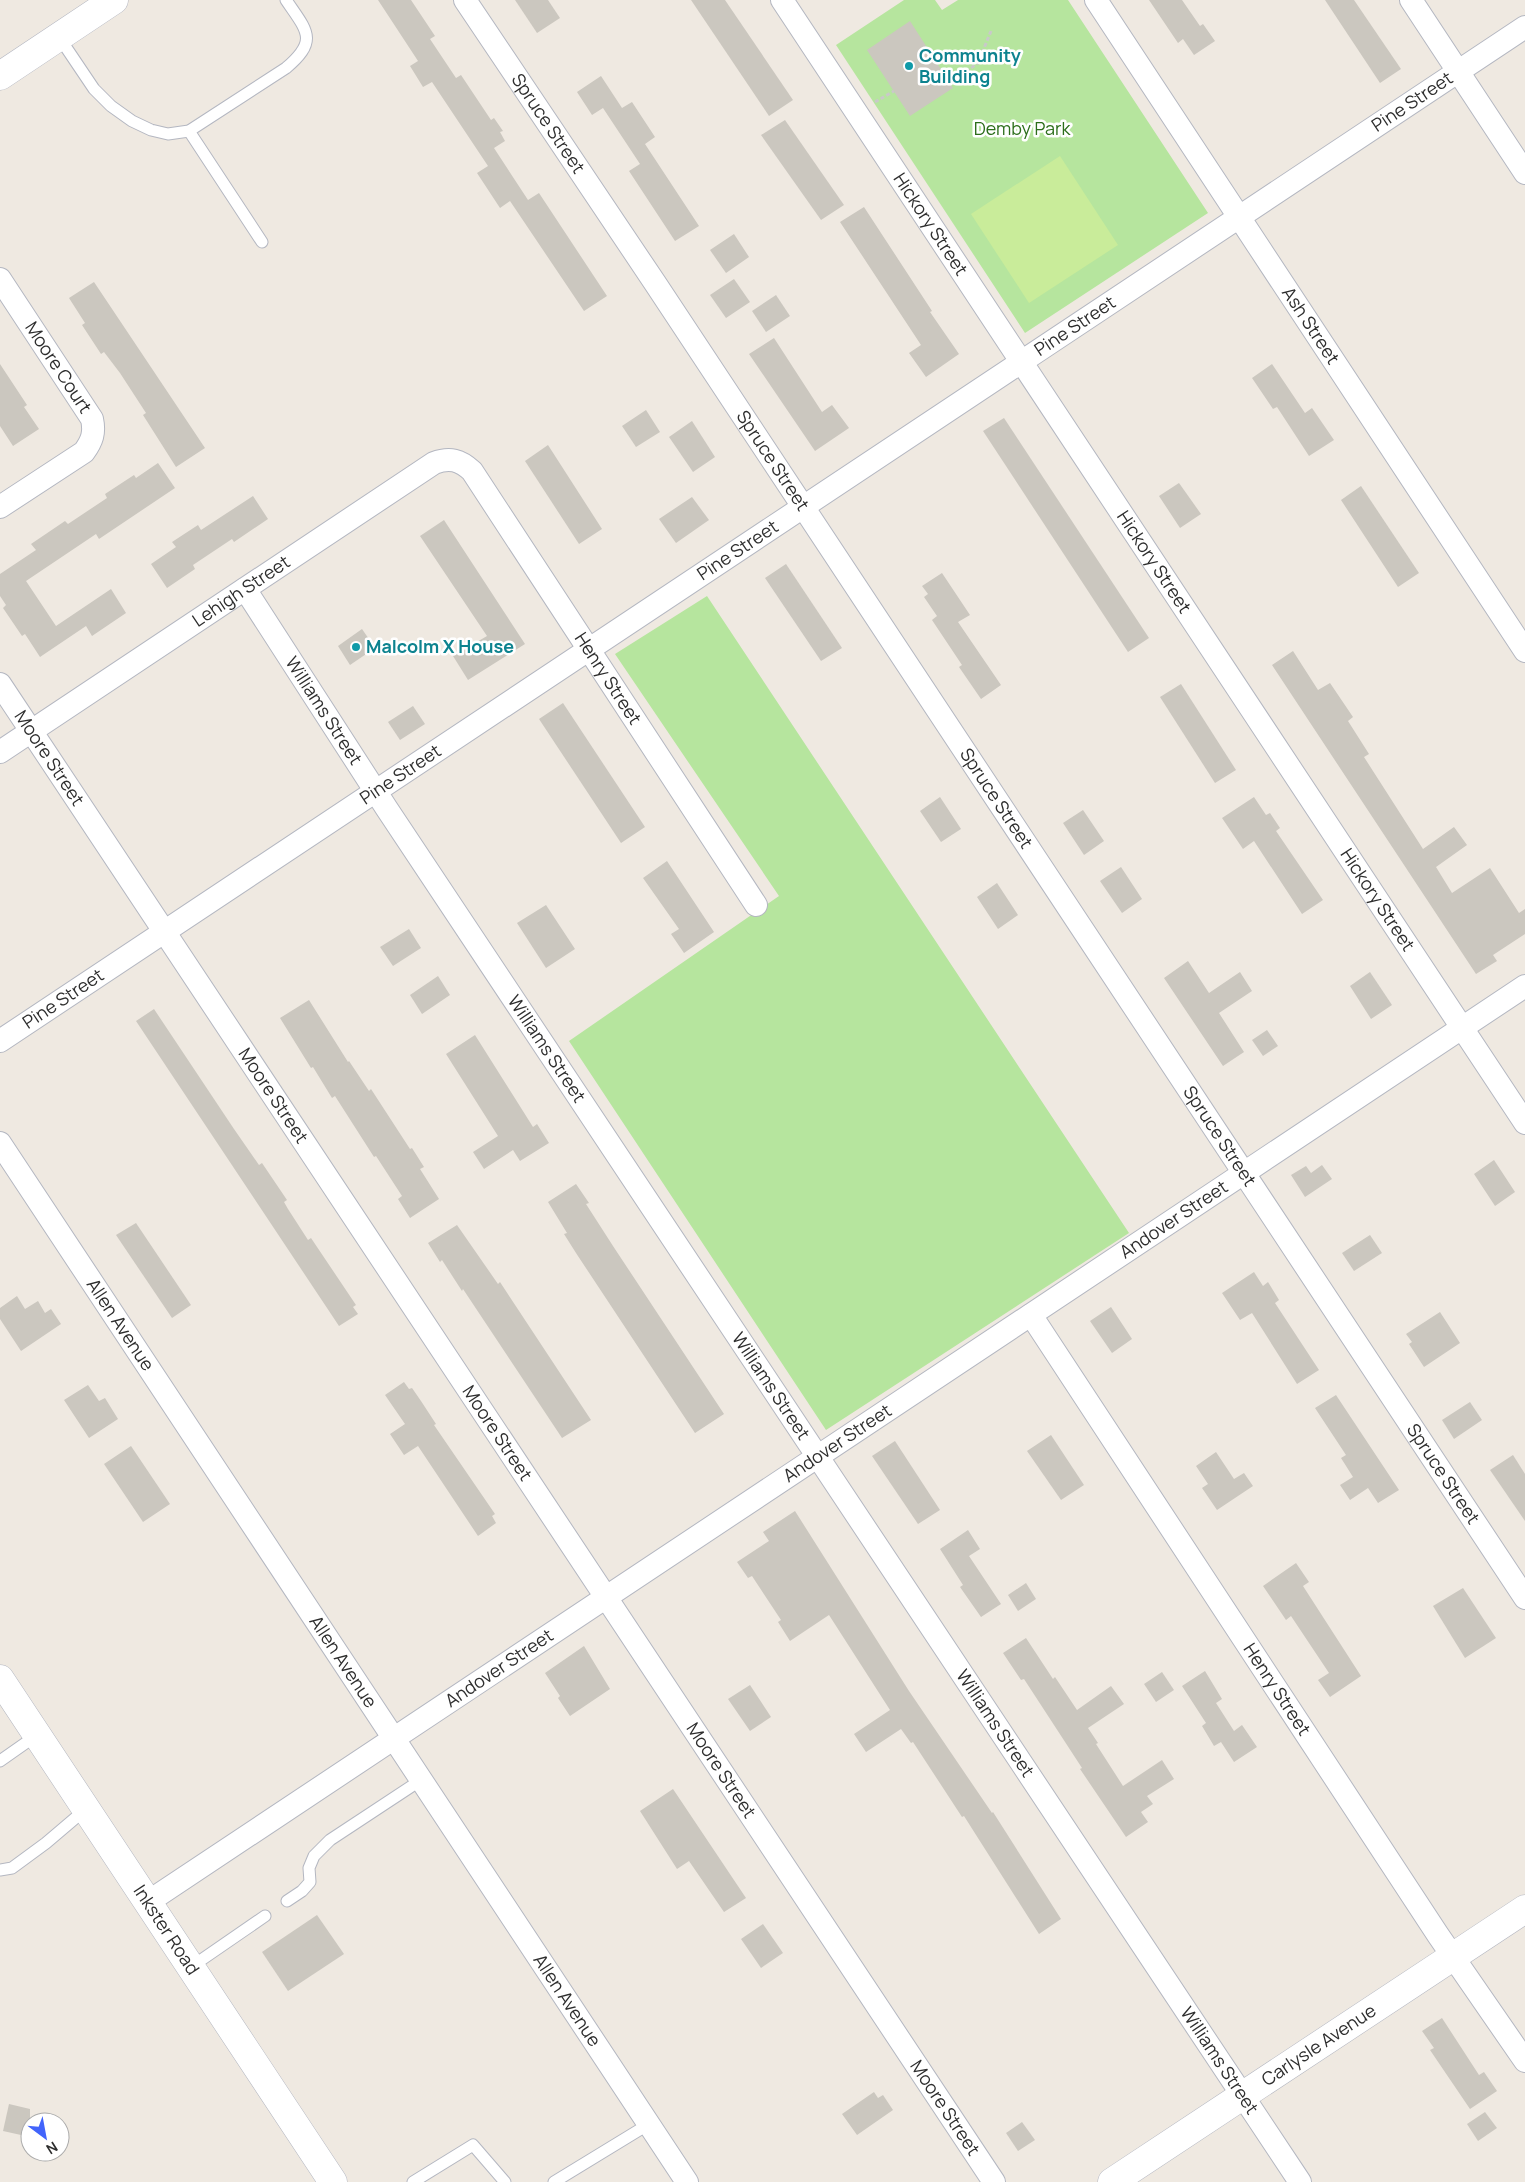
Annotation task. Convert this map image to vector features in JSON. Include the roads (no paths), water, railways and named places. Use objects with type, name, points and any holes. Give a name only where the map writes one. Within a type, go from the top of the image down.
[{"type":"street","points":[[0,76],[114,0]]},
{"type":"street","name":"Spruce Street","points":[[465,0],[804,507],[1525,1598]]},
{"type":"street","name":"Hickory Street","points":[[782,0],[1525,1123]]},
{"type":"street","name":"Ash Street","points":[[1096,0],[1525,651]]},
{"type":"street","points":[[1411,0],[1525,173]]},
{"type":"street","name":"Pine Street","points":[[0,1041],[1525,26]]},
{"type":"street","name":"Moore Court","points":[[0,278],[92,419],[94,429],[92,442],[84,452],[0,507]]},
{"type":"street","name":"Lehigh Street","points":[[0,752],[434,463],[443,460],[454,460]]},
{"type":"street","name":"Henry Street","points":[[454,460],[463,463],[472,471],[756,905]]},
{"type":"street","name":"Williams Street","points":[[244,589],[376,792],[1300,2182]]},
{"type":"street","name":"Moore Street","points":[[0,684],[994,2182]]},
{"type":"street","name":"Andover Street","points":[[148,1902],[1525,986]]},
{"type":"street","name":"Allen Avenue","points":[[0,1143],[688,2182]]},
{"type":"street","name":"Henry Street","points":[[1031,1314],[1452,1957],[1471,1981],[1525,2061]]},
{"type":"street","name":"Inkster Road","points":[[0,1678],[333,2182]]},
{"type":"street","name":"Carlysle Avenue","points":[[1112,2182],[1525,1909]]},
{"type":"lane","points":[[59,37],[94,89],[111,106],[132,121],[151,130],[168,134],[189,131],[286,68],[300,56],[306,45],[307,35],[286,0]]},
{"type":"lane","points":[[189,131],[262,242]]},
{"type":"lane","points":[[0,1761],[37,1735]]},
{"type":"lane","points":[[287,1901],[302,1891],[310,1882],[309,1868],[314,1856],[330,1840],[421,1780]]},
{"type":"lane","points":[[0,1870],[12,1868],[46,1843],[86,1809]]},
{"type":"lane","points":[[191,1967],[266,1916]]},
{"type":"lane","points":[[554,2182],[649,2124]]},
{"type":"lane","points":[[412,2182],[473,2145],[505,2182]]},
{"type":"place","name":"Community Building","points":[[909,66]]},
{"type":"place","name":"Malcolm X House","points":[[356,647]]},
{"type":"park label","name":"Demby Park","points":[[1022,129]]}]
